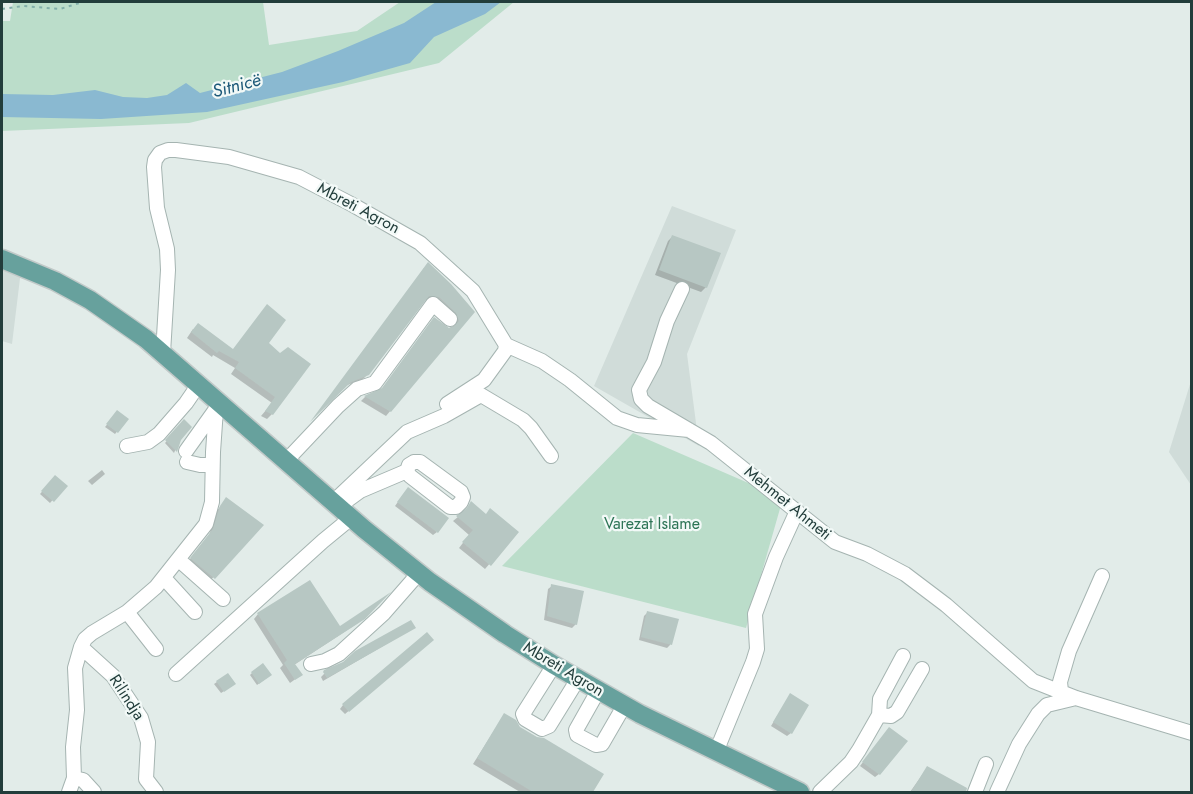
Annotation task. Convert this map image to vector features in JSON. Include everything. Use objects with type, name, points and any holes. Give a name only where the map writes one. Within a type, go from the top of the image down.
[{"type":"main road","name":"Mbreti Agron","points":[[2,259],[55,281],[116,317],[163,353],[199,384],[217,405],[337,506],[419,573],[465,607],[554,665],[624,706],[800,792]]},
{"type":"street","name":"Mbreti Agron","points":[[163,353],[168,270],[167,249],[157,208],[154,167],[157,156],[168,150],[230,157],[299,177],[420,243],[473,291],[506,345]]},
{"type":"street","name":"Mehmet Ahmeti","points":[[682,289],[639,394],[648,406],[711,443],[835,542],[867,554],[904,574],[946,605],[1033,681],[1076,698],[1191,733]]},
{"type":"street","points":[[286,461],[357,389],[375,383],[433,303],[450,319]]},
{"type":"street","points":[[176,674],[323,541],[337,506],[378,448],[399,425],[437,411],[484,380],[505,351],[506,345],[542,361],[570,380],[617,418],[636,425],[689,429]]},
{"type":"street","points":[[127,446],[140,445],[159,434],[199,384]]},
{"type":"street","points":[[337,506],[407,432],[444,416],[481,395],[523,420],[551,456]]},
{"type":"street","points":[[212,465],[200,465],[187,456],[217,405]]},
{"type":"street","points":[[69,792],[74,778],[73,747],[77,698],[74,676],[81,647],[92,633],[127,612],[143,599],[164,578],[206,524],[210,514],[213,489],[212,465],[217,405]]},
{"type":"street","points":[[337,506],[360,491],[407,471]]},
{"type":"street","points":[[716,752],[757,649],[755,614],[776,557],[797,511]]},
{"type":"street","points":[[179,560],[223,599]]},
{"type":"street","points":[[311,664],[326,661],[339,654],[384,613],[419,573]]},
{"type":"street","points":[[1061,691],[1060,682],[1068,651],[1102,576]]},
{"type":"street","points":[[164,578],[195,612]]},
{"type":"street","points":[[127,612],[156,649]]},
{"type":"street","name":"Rilindja","points":[[81,647],[113,676],[141,718],[148,742],[145,774],[149,785],[156,792]]},
{"type":"street","points":[[820,792],[851,762],[879,716],[880,699],[903,656]]},
{"type":"street","points":[[554,665],[523,714],[525,719],[542,729],[549,726],[578,679]]},
{"type":"street","points":[[879,716],[891,716],[897,712],[922,669]]},
{"type":"street","points":[[598,691],[576,730],[577,735],[596,745],[602,744],[624,706]]},
{"type":"street","points":[[997,792],[1019,744],[1038,714],[1053,702],[1076,698]]},
{"type":"street","points":[[975,792],[986,764]]},
{"type":"street","points":[[74,778],[83,780],[94,792]]},
{"type":"path","points":[[2,9],[23,6],[60,9],[83,2]]},
{"type":"shaded area","points":[[672,206],[736,230],[687,354],[699,446],[594,386]]},
{"type":"shaded area","points":[[2,255],[22,262],[12,344],[2,341]]},
{"type":"shaded area","points":[[1191,381],[1191,485],[1169,452]]},
{"type":"green space","points":[[13,2],[263,2],[269,45],[357,31],[400,2],[514,2],[439,63],[189,123],[2,131],[2,21],[10,21]]},
{"type":"green space","name":"Varezat Islame","points":[[633,433],[783,498],[746,628],[502,566]]},
{"type":"water","name":"Sitnicë","points":[[436,2],[501,2],[485,14],[434,37],[410,63],[343,82],[207,112],[101,119],[2,117],[2,94],[53,95],[95,90],[123,97],[147,98],[167,95],[186,83],[200,93],[282,72],[404,23]]},
{"type":"building","points":[[672,235],[721,253],[707,288],[659,270]]},
{"type":"building","points":[[428,262],[475,312],[391,412],[364,396],[382,388],[434,317],[449,328],[459,321],[456,313],[439,297],[429,296],[369,375],[351,382],[310,422]]},
{"type":"building","points":[[267,304],[286,320],[269,343],[280,353],[288,347],[311,364],[273,415],[265,411],[275,397],[235,368],[239,362],[219,351],[217,353],[191,332],[198,323],[233,349]]},
{"type":"building","points":[[117,410],[129,419],[118,433],[106,424]]},
{"type":"building","points":[[184,419],[192,427],[181,440],[177,452],[165,440]]},
{"type":"building","points":[[55,475],[68,486],[54,502],[41,491]]},
{"type":"building","points":[[408,487],[449,518],[438,533],[397,502]]},
{"type":"building","points":[[226,497],[264,525],[215,579],[190,558],[213,529],[220,506]]},
{"type":"building","points":[[471,501],[486,514],[490,508],[519,532],[491,566],[462,542],[473,530],[456,516],[467,508]]},
{"type":"building","points":[[310,580],[340,626],[391,592],[365,619],[295,664],[303,675],[295,680],[284,663],[287,660],[257,613]]},
{"type":"building","points":[[551,584],[584,591],[577,625],[547,616]]},
{"type":"building","points":[[647,611],[679,619],[672,645],[641,637]]},
{"type":"building","points":[[411,620],[416,628],[327,678],[323,672],[343,662],[355,651]]},
{"type":"building","points":[[427,632],[434,640],[349,712],[342,704]]},
{"type":"building","points":[[263,663],[272,675],[259,684],[251,672]]},
{"type":"building","points":[[228,673],[236,684],[224,692],[216,681]]},
{"type":"building","points":[[790,693],[809,705],[792,734],[773,722]]},
{"type":"building","points":[[504,713],[516,720],[520,727],[537,737],[544,738],[604,774],[593,792],[533,792],[477,758]]},
{"type":"building","points":[[889,727],[908,741],[880,775],[862,762]]},
{"type":"building","points":[[927,766],[967,788],[966,792],[911,792]]}]
